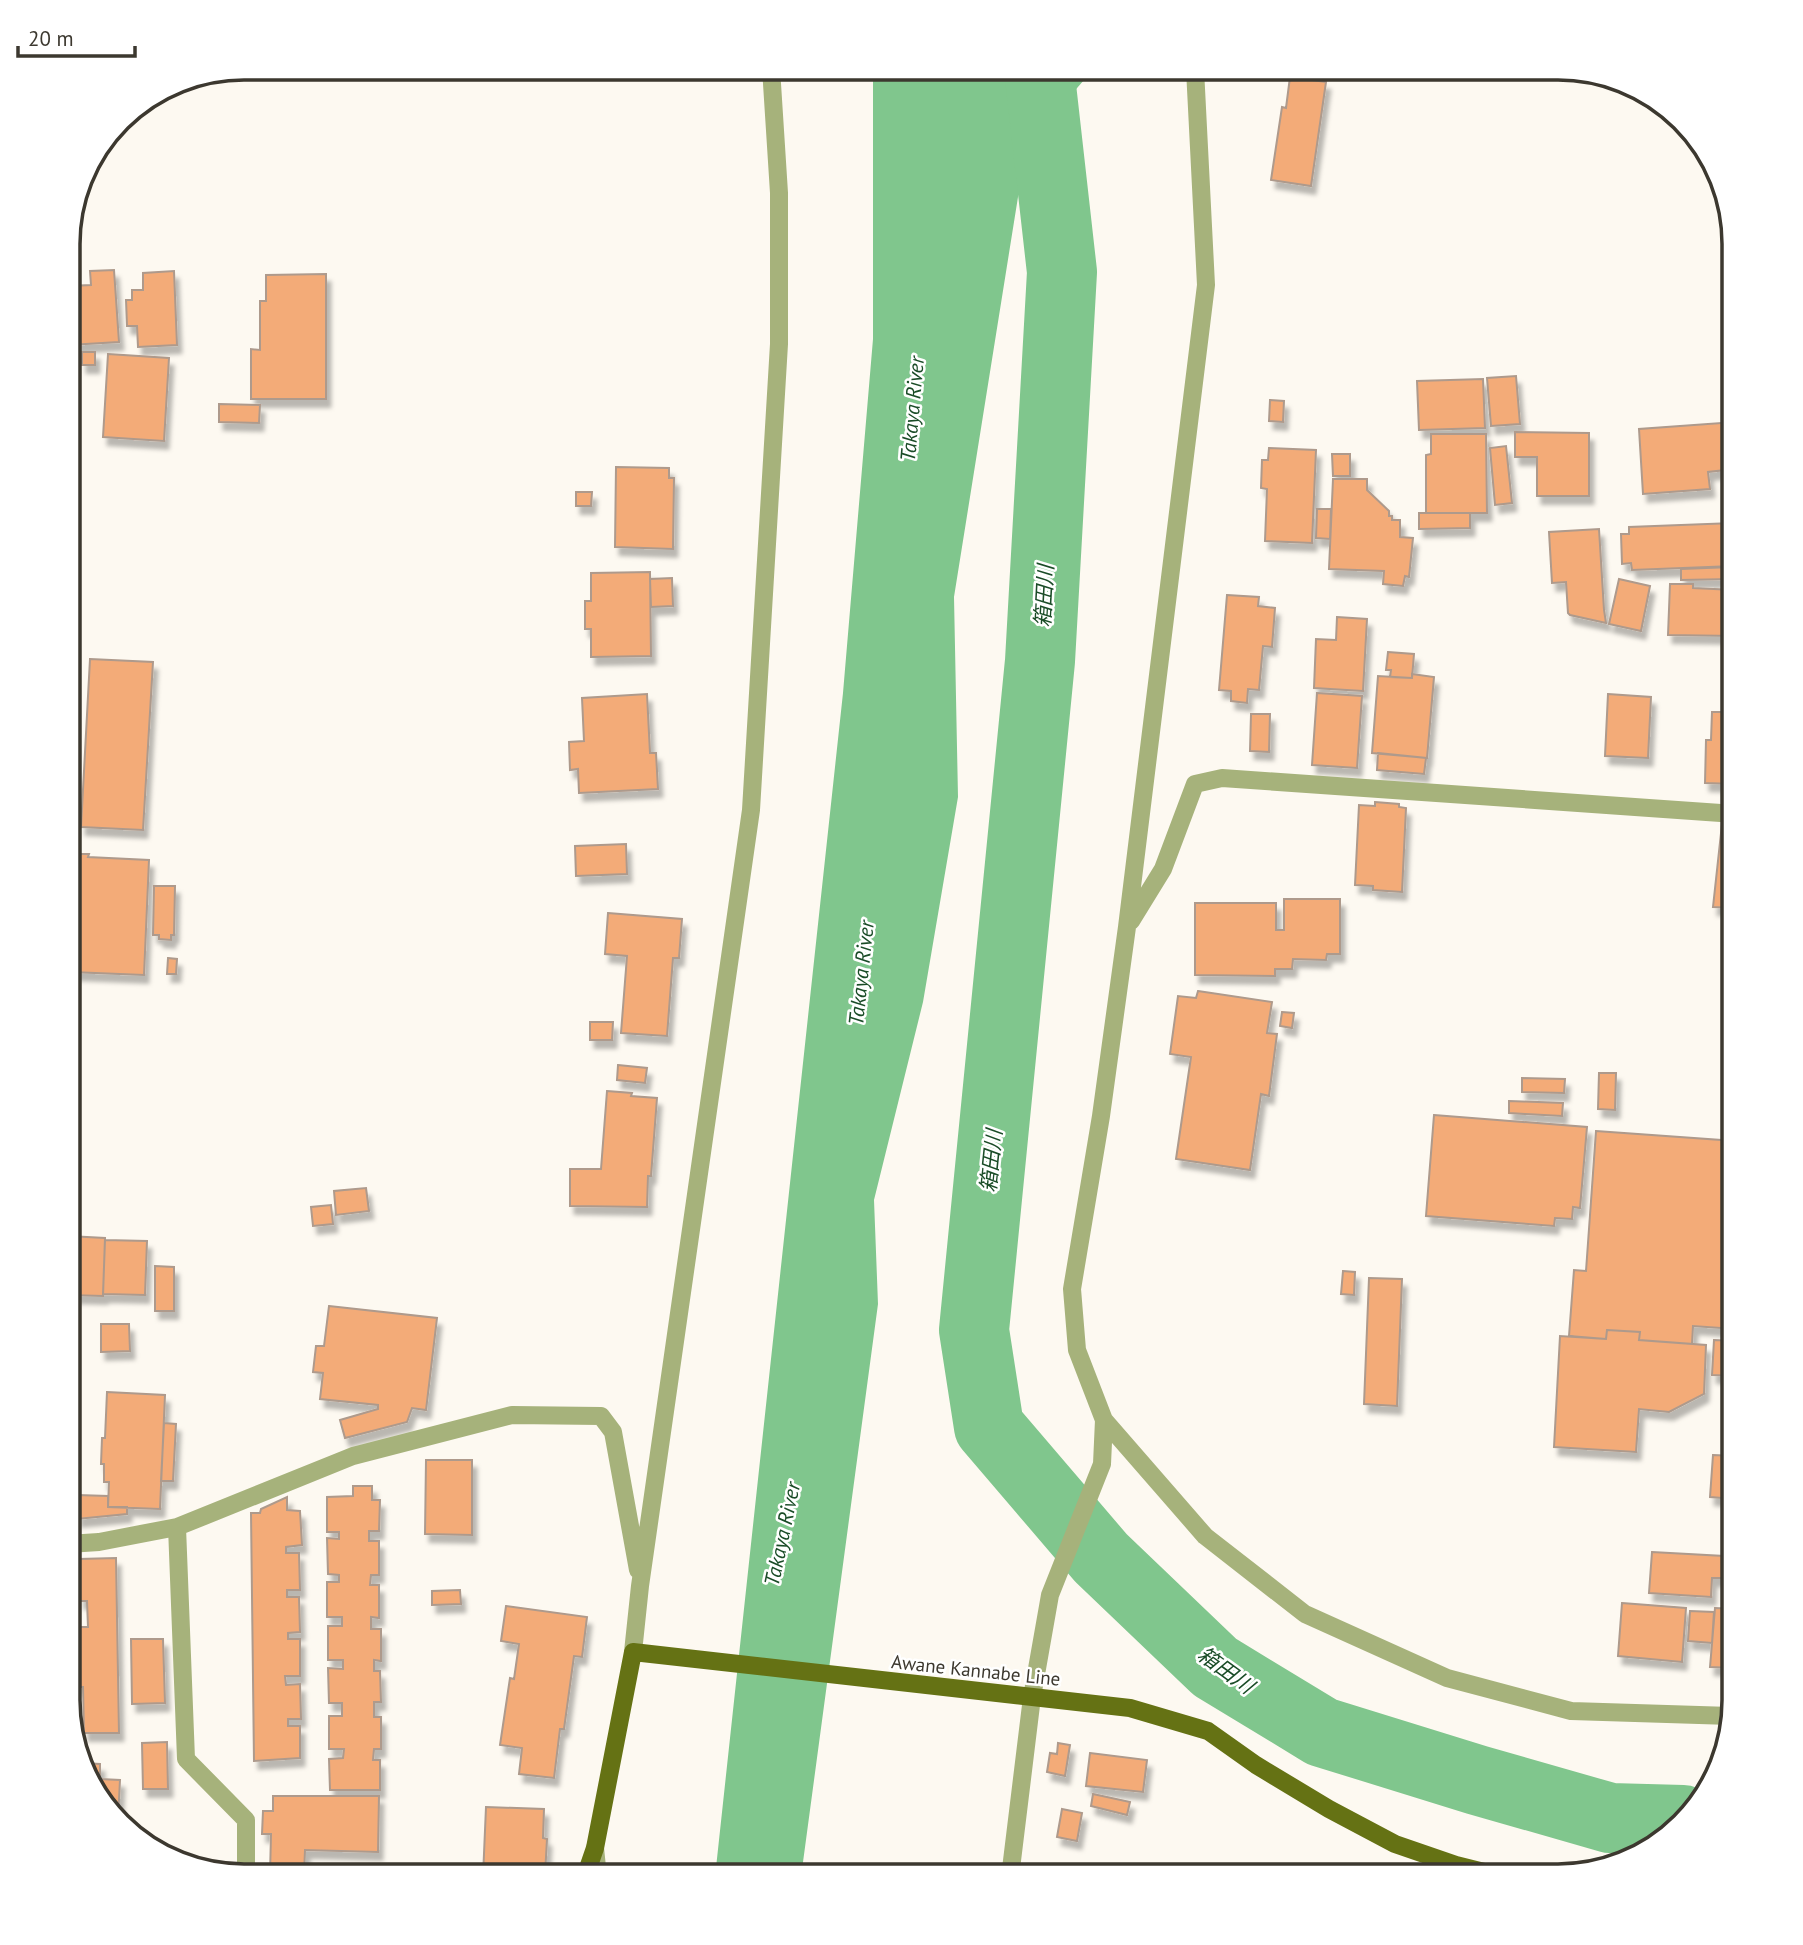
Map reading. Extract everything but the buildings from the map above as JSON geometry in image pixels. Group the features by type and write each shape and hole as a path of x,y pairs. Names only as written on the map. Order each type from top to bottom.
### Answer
{"main road":[{"name":"Awane Kannabe Line","path":"642,1653 1130,1708 1208,1731 1277,1778 1329,1809 1395,1844 1453,1864"},
{"path":"589,1864 642,1653"}],"street":[{"path":"640,1586 751,810 779,344 779,193 773,80"},
{"path":"1196,81 1206,285 1127,927 1101,1116 1072,1289 1077,1350 1104,1420 1205,1535 1305,1614 1447,1678 1571,1711 1721,1716"},
{"path":"1127,927 1163,869 1195,784 1222,778 1722,813"},
{"path":"80,1543 177,1527 353,1456 512,1415 601,1416 613,1432 640,1586 642,1653"},
{"path":"1012,1864 1032,1698 1050,1595 1102,1464 1104,1420"},
{"path":"177,1527 186,1759 246,1820 246,1864"},
{"path":"595,1847 597,1864"}],"water":[{"name":"Takaya River","path":"873,80 1083,81 1026,147 954,597 958,797 923,1002 874,1200 878,1304 803,1864 716,1864 843,693 873,339"}],"waterway":[{"name":"箱田川","path":"1040,81 1062,272 1040,661 974,1330 989,1427 1101,1558 1215,1667 1322,1732 1610,1818 1670,1820"}]}
